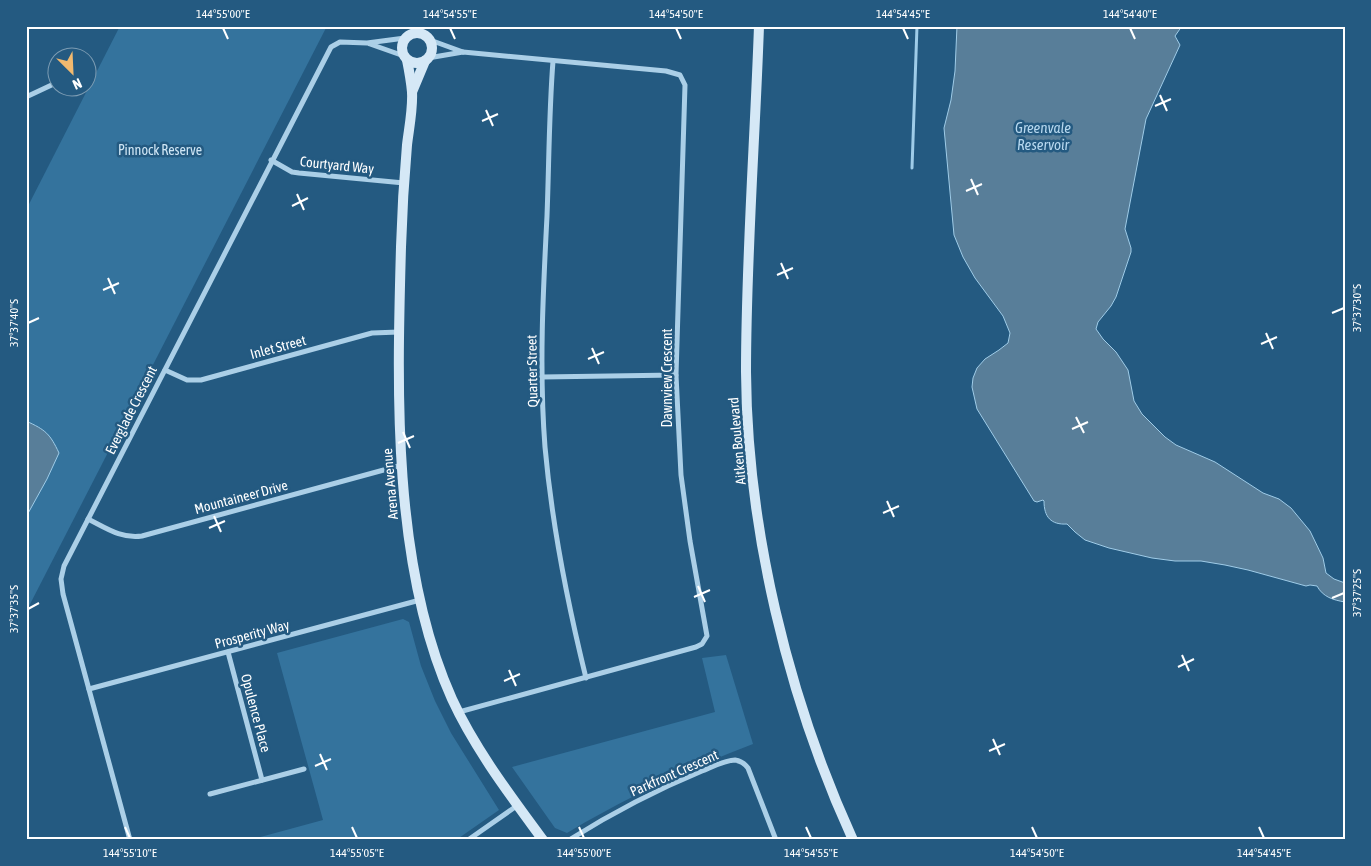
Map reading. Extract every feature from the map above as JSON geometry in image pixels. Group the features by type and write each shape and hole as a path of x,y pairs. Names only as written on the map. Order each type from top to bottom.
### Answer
{"street":[{"name":"Aitken Boulevard","path":"759,26 746,373 748,422 756,500 769,580 793,680 814,746 852,840"},
{"path":"409,33 427,34 432,49 427,59 416,63 405,58 402,47 409,33"},
{"name":"Everglade Crescent","path":"367,44 409,33"},
{"name":"Dawnview Crescent","path":"427,34 463,52"},
{"name":"Everglade Crescent","path":"130,840 63,594 61,579 64,566 331,46 340,42 367,44 405,58"},
{"name":"Dawnview Crescent","path":"427,59 463,52 672,72 680,75 684,82 676,375 678,436 685,502 707,636 702,644 696,647 459,712"},
{"name":"Arena Avenue","path":"405,58 412,93 404,183 398,332 402,465 408,529 421,600 436,656 459,712 489,763 542,840"},
{"name":"Arena Avenue","path":"412,93 427,59"},
{"name":"Quarter Street","path":"553,61 543,299 542,377 546,447 557,545 568,607 586,678"},
{"path":"26,97 48,87"},
{"name":"Courtyard Way","path":"272,160 292,172 404,183"},
{"name":"Inlet Street","path":"165,370 188,380 201,380 372,333 398,332"},
{"path":"542,377 676,375"},
{"name":"Mountaineer Drive","path":"88,519 120,535 142,536 402,465"},
{"name":"Prosperity Way","path":"89,689 421,600"},
{"name":"Opulence Place","path":"228,652 262,780"},
{"name":"Parkfront Crescent","path":"569,840 606,817 639,800 699,773 734,760 741,762 748,768 776,840"},
{"path":"210,794 304,769"},
{"path":"468,840 518,805"}],"green space":[{"name":"Pinnock Reserve","path":"120,26 327,26 26,612 26,210 83,98 98,98 98,69"},
{"path":"403,619 409,622 421,666 435,701 451,733 499,810 456,840 249,840 323,820 277,653"},
{"path":"726,655 753,744 658,784 612,807 567,833 555,828 512,767 715,712 702,658"}],"water":[{"name":"Greenvale Reservoir","path":"957,26 1182,26 1175,36 1180,45 1146,119 1125,229 1131,252 1116,297 1098,322 1096,329 1116,352 1128,370 1134,401 1142,414 1165,437 1176,445 1215,462 1263,493 1279,499 1291,508 1310,531 1323,558 1326,573 1334,579 1345,583 1345,602 1322,593 1317,586 1306,586 1248,570 1201,561 1175,561 1152,558 1109,548 1085,540 1067,524 1053,521 1047,516 1044,501 1034,501 977,409 972,387 977,368 985,359 1008,343 1010,333 1003,316 975,278 963,257 954,235 944,128 951,100 955,71"},
{"path":"26,421 47,433 59,453 26,517"}],"waterway":[{"path":"912,168 917,26"}]}
